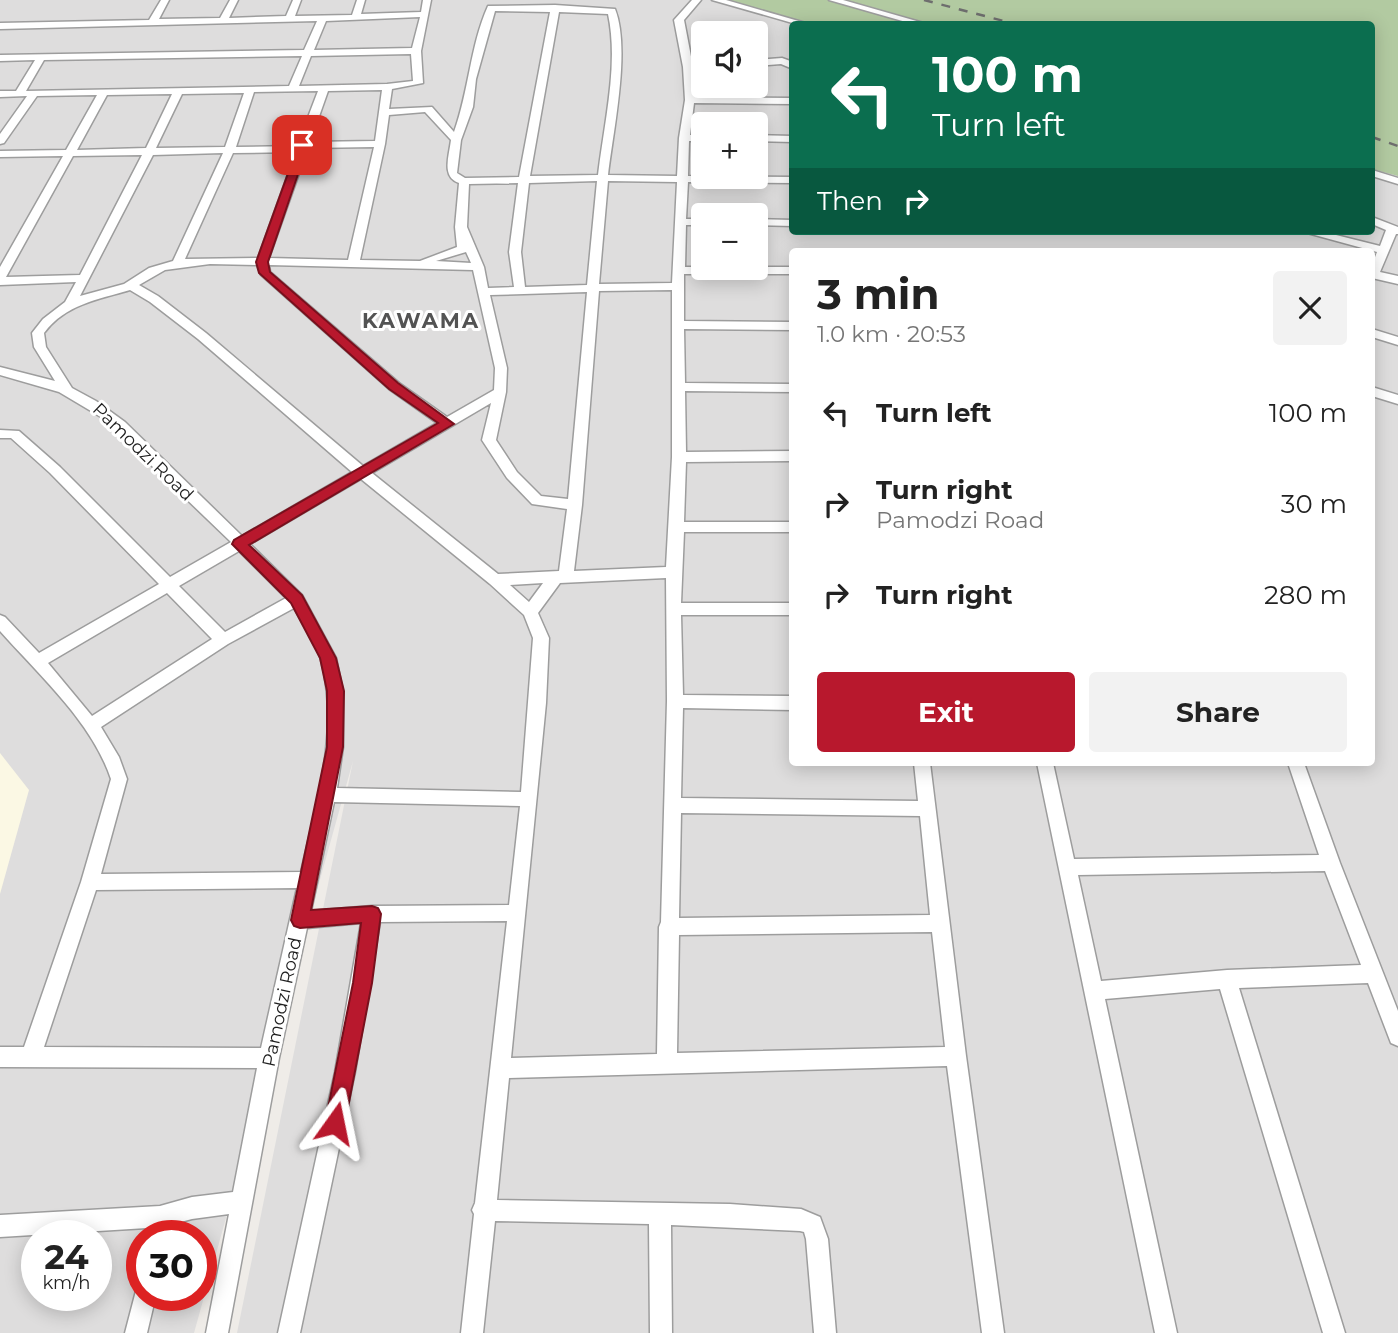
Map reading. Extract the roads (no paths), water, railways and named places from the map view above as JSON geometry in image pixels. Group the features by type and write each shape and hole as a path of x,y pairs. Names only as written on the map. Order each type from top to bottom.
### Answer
{"street":[{"path":"152,23 165,0"},
{"path":"223,21 234,0"},
{"path":"289,20 297,0"},
{"path":"355,18 361,0"},
{"path":"0,94 387,87 418,83 416,51 427,0"},
{"path":"667,1065 675,701 673,572 679,457 678,286 684,138 692,67 679,20 697,0"},
{"path":"716,0 793,21"},
{"path":"833,0 911,21"},
{"path":"520,291 515,252 524,179 555,8"},
{"path":"530,612 562,575 575,505 602,178 616,36 614,12 555,8 490,9 471,79 468,107 456,140 452,173 455,178 464,181 602,178 789,180"},
{"path":"0,26 289,20 425,14"},
{"path":"293,88 322,19"},
{"path":"0,58 416,51"},
{"path":"19,94 41,58"},
{"path":"768,62 782,61 789,64"},
{"path":"353,264 380,144 387,87"},
{"path":"324,88 262,262 265,273 394,386 447,424"},
{"path":"177,264 230,149 250,89"},
{"path":"71,302 121,210 179,90"},
{"path":"0,279 104,92"},
{"path":"0,141 34,93"},
{"path":"690,100 789,101"},
{"path":"386,112 428,109 456,140"},
{"path":"684,138 691,138"},
{"path":"768,138 789,138"},
{"path":"0,153 380,144"},
{"path":"1375,174 1398,181"},
{"path":"417,264 463,249 461,227 464,181"},
{"path":"1375,221 1395,230 1375,269"},
{"path":"681,222 691,222"},
{"path":"768,222 789,223"},
{"path":"461,227 478,267 501,368 500,392 489,440 512,475 537,501 575,505"},
{"path":"1322,235 1375,248"},
{"path":"1375,248 1383,250"},
{"path":"66,389 40,347 38,333 45,323 71,302 131,286 146,274 177,264 262,262 478,267"},
{"path":"680,270 789,271"},
{"path":"1375,274 1398,280"},
{"path":"0,279 83,278"},
{"path":"131,286 154,299 202,337 242,373 495,580 530,612 541,638 529,799 483,1210 472,1333"},
{"path":"483,292 678,286"},
{"path":"678,325 789,326"},
{"path":"1375,334 1398,341"},
{"name":"Pamodzi Road","path":"0,371 66,389 92,402 120,425 296,599 328,658 335,691 335,747 270,1058 217,1333"},
{"path":"677,387 789,388"},
{"path":"37,662 500,392"},
{"path":"1375,392 1398,400"},
{"path":"478,407 496,413"},
{"path":"0,433 14,434 55,470 223,640"},
{"path":"679,457 789,456"},
{"path":"677,527 789,527"},
{"path":"495,580 673,572"},
{"path":"90,726 223,640 296,599"},
{"path":"674,608 789,609"},
{"path":"0,621 90,726 115,762 119,779 90,883 31,1056"},
{"path":"675,701 789,703"},
{"path":"922,766 956,1056 993,1333"},
{"path":"1046,766 1166,1333"},
{"path":"1297,766 1331,863 1398,1036"},
{"path":"327,795 529,799"},
{"path":"672,805 927,808"},
{"path":"1067,867 1331,863"},
{"path":"90,883 309,880"},
{"path":"300,920 372,914 515,913"},
{"path":"289,1333 341,1097 372,914"},
{"path":"668,927 940,923"},
{"path":"1093,991 1227,978 1374,974"},
{"path":"1227,978 1334,1333"},
{"path":"499,1068 956,1056"},
{"path":"0,1057 270,1058"},
{"path":"170,1220 192,1208 242,1202"},
{"path":"483,1210 730,1215 801,1220 812,1225 817,1239 825,1333"},
{"path":"660,1215 661,1333"},
{"path":"0,1226 126,1226"},
{"path":"136,1333 141,1311"}],"railway":[{"path":"924,0 1004,21"},
{"path":"1375,138 1398,146"}],"district":[{"name":"KAWAMA","path":"421,321"}]}
